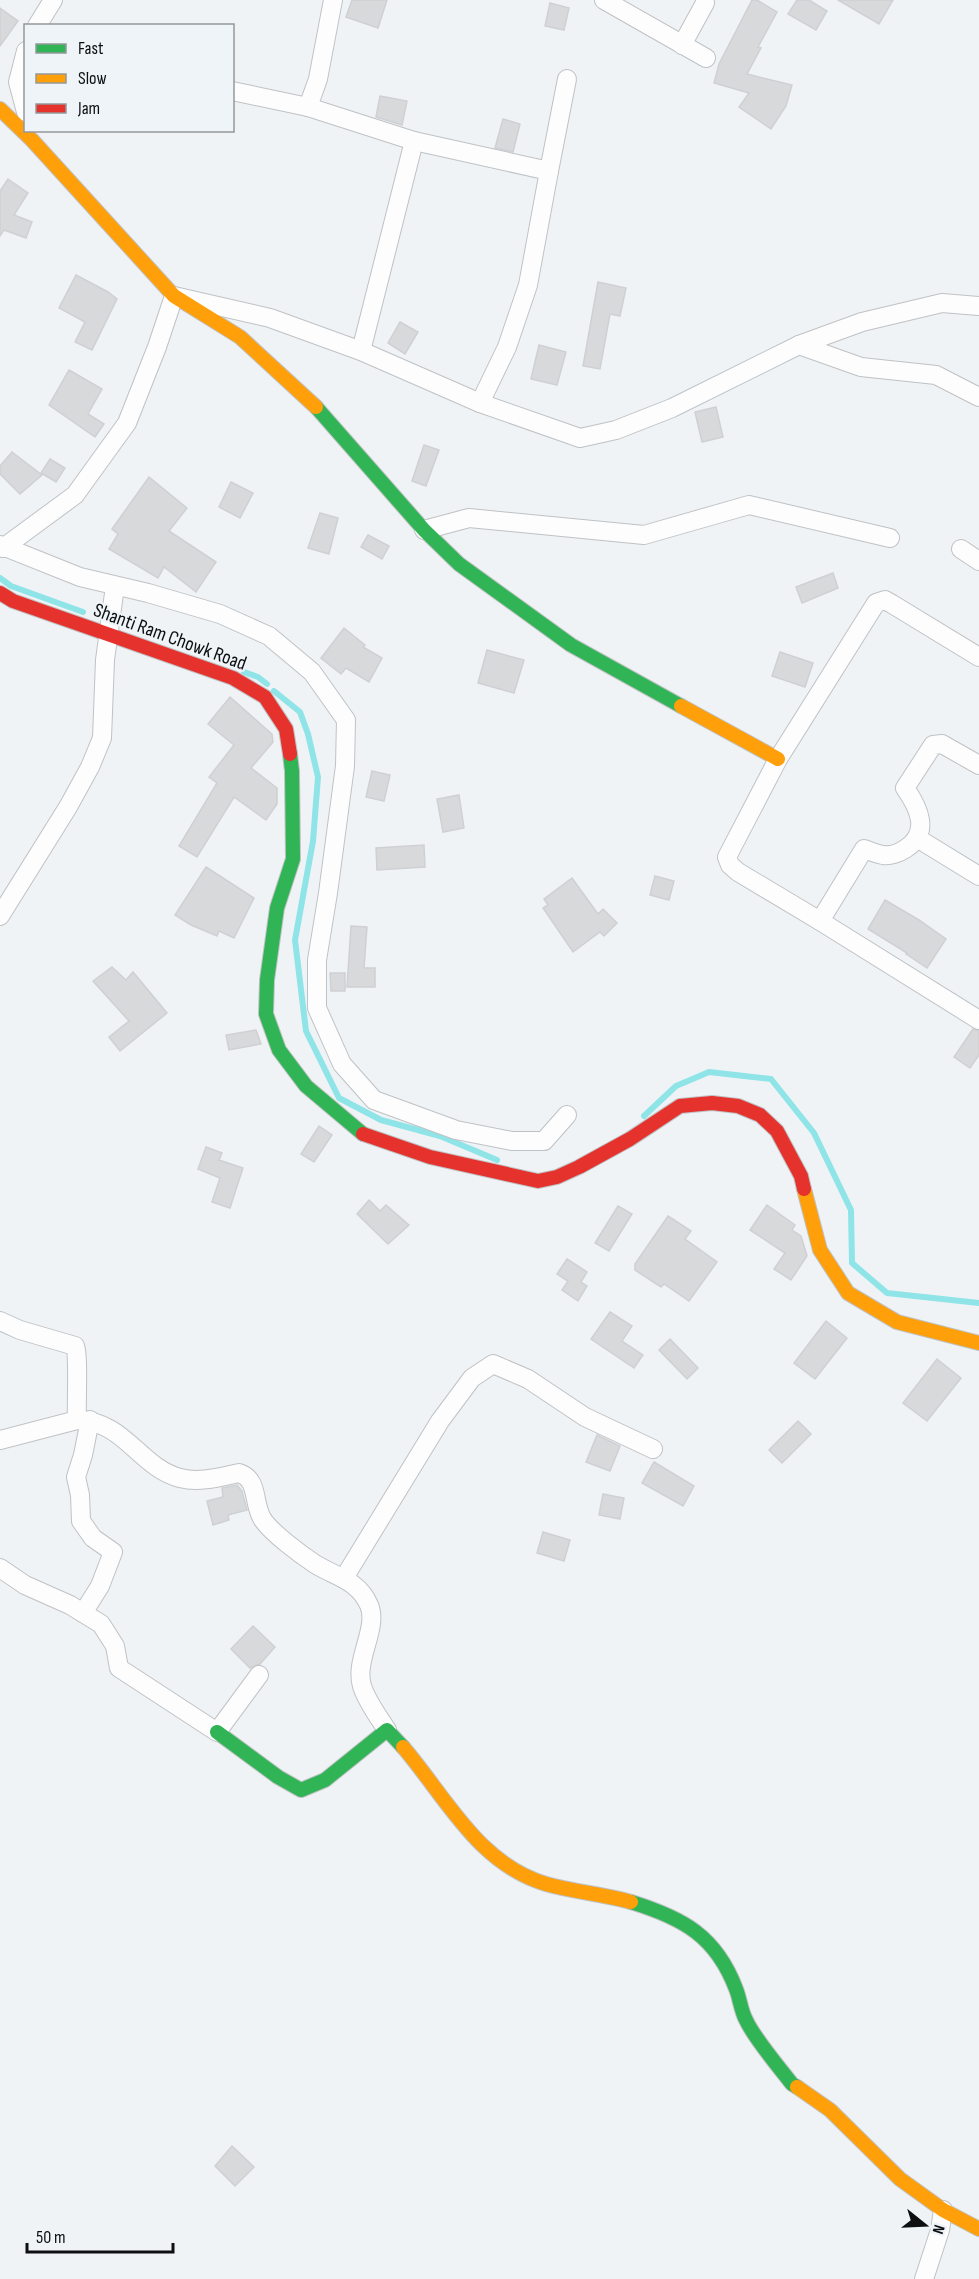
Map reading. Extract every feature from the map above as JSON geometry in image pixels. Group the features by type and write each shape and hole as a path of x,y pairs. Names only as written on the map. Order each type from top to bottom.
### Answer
{"street":[{"path":"38,24 53,0"},
{"path":"308,107 318,79 333,0"},
{"path":"604,0 706,58"},
{"path":"682,45 705,3"},
{"path":"24,59 18,82 24,104"},
{"path":"480,403 507,347 528,285 567,79"},
{"path":"234,91 308,107 414,141 549,171"},
{"path":"0,110 24,129"},
{"path":"31,135 174,296 240,337 313,404 424,530 459,564 571,645 778,759"},
{"path":"361,351 414,141"},
{"path":"174,296 270,318 361,351 480,403 580,438 616,430 672,408 798,345 862,322 942,303 979,306"},
{"path":"2,547 75,495 127,423 174,296"},
{"path":"798,345 861,367 936,375 979,397"},
{"path":"424,530 469,518 644,536 749,505 890,538"},
{"path":"2,547 113,593 148,593 220,614 269,636 312,672 346,720 345,766 328,893 316,960 317,1008 342,1064 374,1100 456,1130 512,1141 544,1142 567,1115"},
{"path":"961,549 979,561"},
{"name":"Shanti Ram Chowk Road","path":"0,593 14,601 108,631 233,678 265,696 286,729 292,771 293,859 278,908 267,980 266,1014 279,1050 306,1086 367,1137 430,1157 538,1181 556,1177 579,1167 630,1139 680,1106 712,1103 738,1107 760,1115 777,1131 801,1176 820,1250 848,1293 897,1322 979,1343"},
{"path":"0,916 73,797 90,767 102,738 108,631 113,593"},
{"path":"979,657 885,600 876,603 778,759 726,857 730,866 738,872 979,1020"},
{"path":"820,921 864,849 885,855 901,852 917,838 921,825 920,814 905,788 933,745 942,744 979,765"},
{"path":"917,838 979,876"},
{"path":"0,1322 75,1346 77,1352 76,1378 84,1420 83,1455 76,1477 80,1495 81,1521 93,1538 113,1552 100,1586 83,1613"},
{"path":"344,1578 440,1421 472,1378 493,1364 528,1379 585,1418 653,1449"},
{"path":"0,1440 84,1420 114,1430 157,1466 181,1478 200,1480 243,1474 252,1484 262,1519 271,1529 316,1565 355,1585 370,1607 371,1625 365,1644 361,1685 387,1730 405,1749 470,1833 492,1855 521,1874 546,1884 613,1897 664,1912 694,1928 719,1955 736,1988 746,2021 792,2084 830,2110 900,2179 943,2210 979,2229"},
{"path":"0,1568 26,1585 70,1605 101,1624 115,1646 119,1668 217,1732 278,1778 301,1790 325,1780 387,1730"},
{"path":"217,1732 260,1675"},
{"path":"924,2279 940,2230 943,2210"}],"building":[{"path":"352,0 387,0 378,28 346,17"},
{"path":"752,0 757,0 777,12 758,47 761,48 747,74 792,85 786,106 771,129 739,107 749,93 714,83 719,64"},
{"path":"797,0 809,0 827,11 816,30 788,14"},
{"path":"838,0 893,0 879,24"},
{"path":"550,3 569,8 564,30 545,26"},
{"path":"0,8 18,21 0,46"},
{"path":"380,96 407,101 402,125 376,117"},
{"path":"503,119 520,124 513,152 495,148"},
{"path":"8,179 28,193 14,215 32,222 26,238 4,230 0,236 0,191"},
{"path":"76,275 117,299 92,350 75,342 85,322 59,308"},
{"path":"598,282 626,288 620,316 610,314 600,369 583,366"},
{"path":"400,322 418,332 405,354 388,343"},
{"path":"539,345 566,352 557,385 531,379"},
{"path":"69,370 102,389 88,414 104,424 95,437 49,405"},
{"path":"716,407 723,437 702,442 695,412"},
{"path":"424,445 439,450 426,486 412,481"},
{"path":"12,452 42,475 20,494 0,474 0,466"},
{"path":"50,459 65,468 56,482 41,473"},
{"path":"149,477 187,508 169,531 216,562 196,592 164,567 158,578 109,549 118,534 112,529"},
{"path":"231,482 253,493 240,518 219,507"},
{"path":"320,513 338,518 329,554 308,548"},
{"path":"368,535 389,546 382,559 361,547"},
{"path":"833,573 838,588 802,603 796,587"},
{"path":"344,628 365,645 363,647 382,658 369,682 346,668 341,674 321,658"},
{"path":"487,650 524,660 514,693 478,683"},
{"path":"780,652 813,663 805,687 772,676"},
{"path":"230,697 272,734 273,742 251,768 277,788 277,804 266,820 234,797 197,857 179,846 217,783 209,777 234,745 208,724"},
{"path":"372,771 390,775 384,801 366,797"},
{"path":"459,795 464,828 443,832 437,799"},
{"path":"424,845 425,867 377,870 376,848"},
{"path":"206,867 254,898 234,938 219,931 217,936 175,915"},
{"path":"655,876 674,881 669,900 650,895"},
{"path":"572,878 598,914 603,909 617,923 604,936 600,932 573,952 543,908 548,905 544,899"},
{"path":"885,900 946,939 927,968 868,929"},
{"path":"351,926 367,927 364,968 375,968 375,987 347,987"},
{"path":"112,967 126,980 133,972 167,1013 120,1051 109,1037 129,1021 93,981"},
{"path":"330,973 345,973 345,991 331,991"},
{"path":"973,1029 979,1031 979,1055 970,1068 954,1057"},
{"path":"256,1030 261,1044 229,1050 226,1035"},
{"path":"319,1126 332,1135 314,1162 301,1154"},
{"path":"206,1147 222,1153 219,1160 243,1168 230,1208 212,1202 220,1178 198,1169"},
{"path":"369,1200 380,1211 386,1205 409,1225 388,1244 357,1214"},
{"path":"767,1205 795,1225 792,1230 801,1236 807,1256 791,1280 774,1269 785,1253 750,1230"},
{"path":"618,1206 632,1214 609,1251 595,1243"},
{"path":"668,1216 691,1231 685,1239 717,1262 689,1301 664,1284 661,1287 635,1270 635,1264"},
{"path":"567,1259 587,1272 581,1282 587,1286 578,1301 562,1290 568,1281 557,1274"},
{"path":"610,1312 632,1326 622,1341 643,1355 634,1368 591,1339"},
{"path":"826,1321 847,1338 815,1379 794,1363"},
{"path":"670,1339 698,1368 687,1379 659,1350"},
{"path":"937,1359 961,1378 927,1421 903,1403"},
{"path":"798,1421 811,1434 782,1463 769,1450"},
{"path":"597,1435 620,1446 610,1471 586,1462"},
{"path":"654,1462 694,1486 683,1506 642,1483"},
{"path":"237,1485 242,1491 247,1510 228,1515 229,1520 213,1525 207,1501 223,1497 222,1488"},
{"path":"603,1494 624,1498 620,1519 599,1515"},
{"path":"543,1532 570,1540 564,1561 537,1553"},
{"path":"253,1626 275,1647 260,1664 250,1668 231,1649"},
{"path":"232,2146 254,2167 235,2186 215,2166"}],"waterway":[{"path":"0,578 11,586 83,612"},
{"path":"244,672 258,677 267,684"},
{"path":"274,691 300,712 308,734 318,777 313,841 295,940 306,1031 339,1098 381,1120 440,1136 497,1160"},
{"path":"644,1116 676,1086 709,1072 771,1079 814,1133 851,1210 852,1263 887,1293 979,1303"}],"traffic: fast":[{"path":"316,407 424,530 459,564 571,645 681,706"},
{"path":"290,754 293,859 277,908 267,980 266,1014 279,1050 306,1086 363,1134"},
{"path":"217,1732 278,1777 301,1790 325,1780 387,1730 403,1747"},
{"path":"631,1902 667,1915 708,1942 728,1971 750,2027 792,2084 797,2087"}],"traffic: slow":[{"path":"0,109 32,140 174,296 240,337 316,407"},
{"path":"681,706 778,759"},
{"path":"804,1189 820,1250 848,1293 897,1322 979,1343"},
{"path":"403,1747 465,1827 501,1861 522,1874 546,1884 631,1902"},
{"path":"797,2087 830,2110 900,2179 943,2210 979,2229"}],"traffic: jam":[{"path":"0,593 13,601 233,678 265,697 286,729 290,754"},
{"path":"363,1134 430,1157 538,1181 557,1177 579,1167 630,1139 680,1106 712,1103 738,1106 760,1115 777,1131 801,1176 804,1189"}]}
